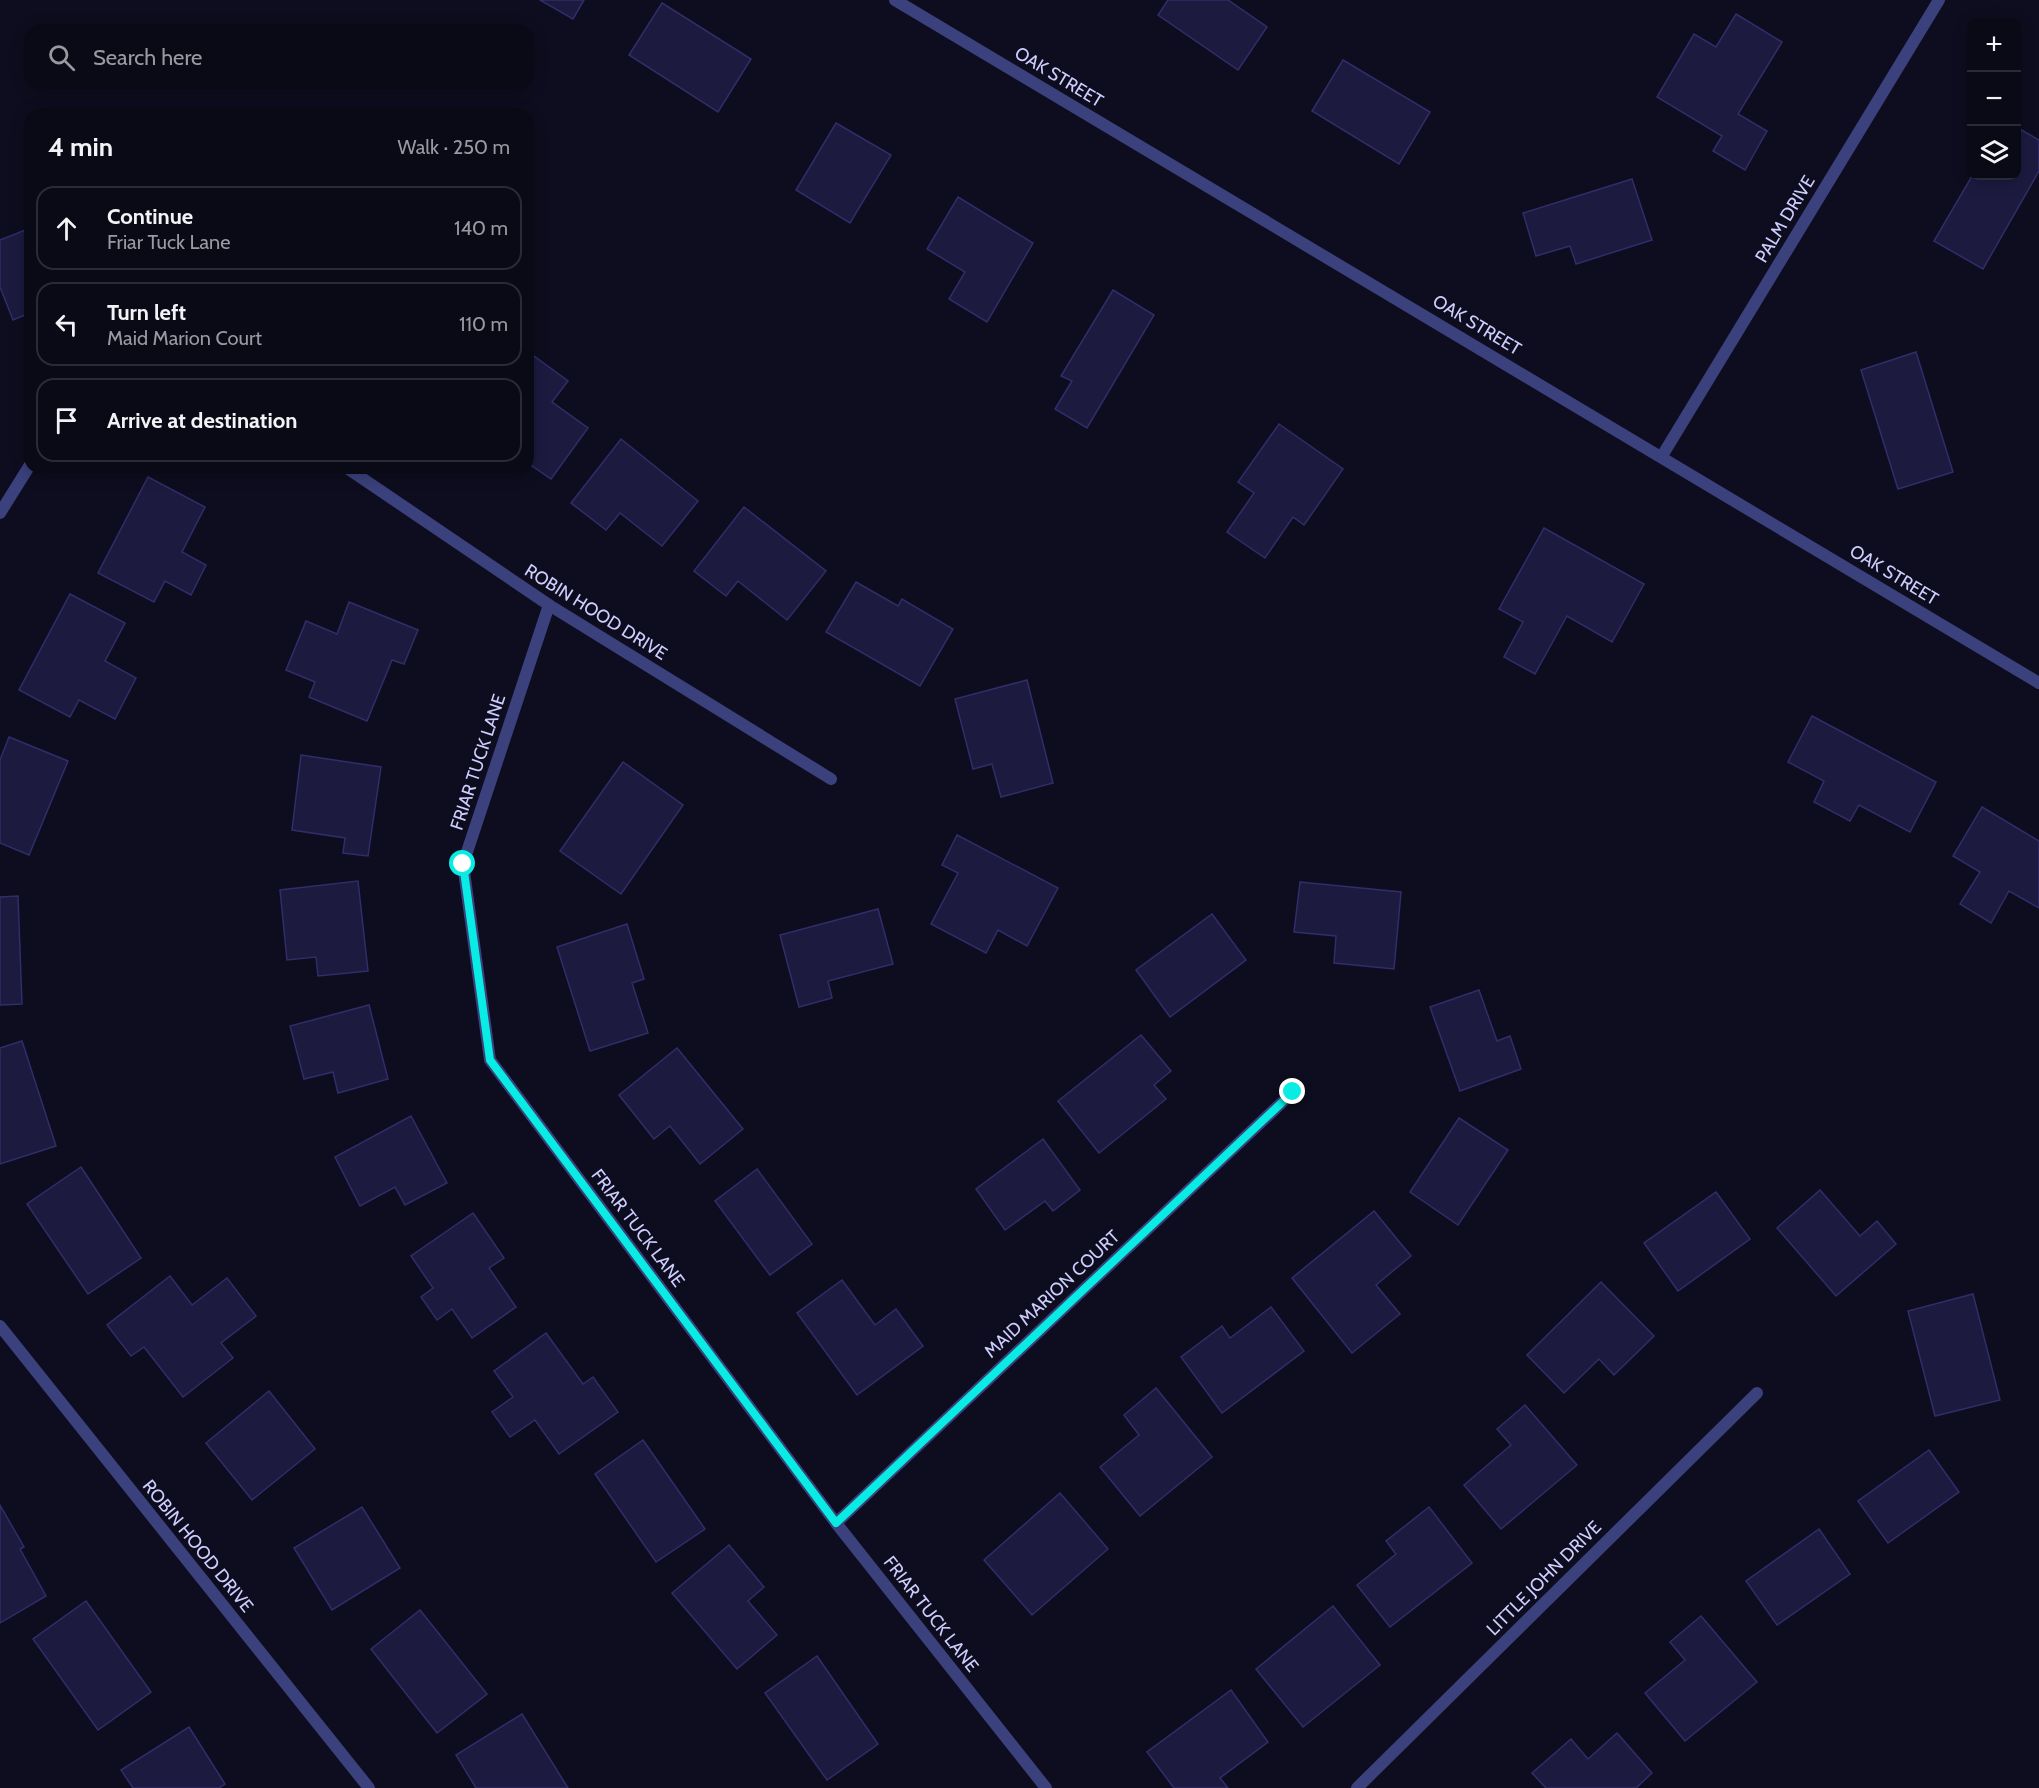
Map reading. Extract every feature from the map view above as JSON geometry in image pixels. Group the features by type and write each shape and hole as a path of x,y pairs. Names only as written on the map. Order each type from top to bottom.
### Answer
{"street":[{"name":"OAK STREET","path":"895,0 2039,683"},
{"name":"PALM DRIVE","path":"1662,456 1939,0"},
{"path":"0,513 24,474"},
{"name":"ROBIN HOOD DRIVE","path":"356,474 549,605 831,778"},
{"name":"FRIAR TUCK LANE","path":"549,605 463,864 490,1060 836,1523 1046,1788"},
{"name":"MAID MARION COURT","path":"836,1523 1293,1092"},
{"name":"ROBIN HOOD DRIVE","path":"0,1326 369,1788"},
{"name":"LITTLE JOHN DRIVE","path":"1357,1788 1757,1393"}],"building":[{"path":"540,0 584,0 573,19"},
{"path":"1168,0 1228,0 1267,27 1238,70 1158,15"},
{"path":"662,3 751,59 718,112 629,55"},
{"path":"1736,14 1782,42 1738,114 1767,131 1745,170 1713,151 1722,136 1657,97 1694,34 1716,47"},
{"path":"1343,60 1430,112 1399,164 1312,111"},
{"path":"836,123 891,155 850,223 796,190"},
{"path":"2021,130 2039,140 2039,171 1983,269 1934,241 1970,180 2021,180"},
{"path":"1632,179 1652,240 1576,264 1570,246 1536,256 1523,213"},
{"path":"958,197 1033,243 987,322 949,299 965,272 927,249"},
{"path":"24,230 24,315 13,320 0,287 0,240"},
{"path":"1113,290 1154,315 1087,428 1055,409 1072,381 1061,376"},
{"path":"1916,352 1953,472 1898,489 1861,370"},
{"path":"534,356 568,381 552,402 588,428 551,479 534,467"},
{"path":"1279,424 1343,469 1304,525 1293,517 1265,558 1227,532 1254,493 1238,482"},
{"path":"621,439 698,501 662,546 620,513 606,530 571,503"},
{"path":"148,477 205,507 182,552 206,565 191,595 165,581 154,602 98,573"},
{"path":"744,507 826,571 787,620 738,581 726,596 694,571"},
{"path":"1544,528 1644,584 1612,642 1567,616 1535,674 1504,657 1523,622 1499,609"},
{"path":"856,582 898,606 902,599 953,629 920,686 826,632"},
{"path":"70,594 125,623 105,661 136,678 115,719 79,700 70,717 19,690"},
{"path":"349,602 418,630 404,664 392,660 367,721 309,697 315,682 286,670 306,621 337,634"},
{"path":"1027,680 1053,783 1001,797 992,764 973,769 955,699"},
{"path":"1812,716 1936,782 1910,832 1859,805 1850,821 1814,802 1824,781 1788,762"},
{"path":"9,737 68,761 29,855 0,843 0,760"},
{"path":"301,755 381,767 368,856 343,853 345,838 292,830"},
{"path":"623,762 683,805 621,894 560,851"},
{"path":"1982,807 2039,841 2039,908 2009,891 1991,923 1960,904 1980,872 1953,856"},
{"path":"957,835 1058,888 1027,946 998,930 986,953 931,924 958,873 942,865"},
{"path":"358,881 368,971 318,976 316,957 287,960 280,890"},
{"path":"1300,882 1401,892 1394,969 1334,963 1336,936 1294,932"},
{"path":"18,896 22,1004 0,1005 0,897"},
{"path":"878,909 893,964 828,981 832,998 799,1007 780,935"},
{"path":"1212,914 1246,960 1170,1017 1136,970"},
{"path":"627,924 644,979 632,983 648,1033 590,1051 557,947"},
{"path":"1479,990 1497,1041 1510,1036 1521,1069 1460,1091 1430,1007"},
{"path":"369,1005 388,1079 338,1093 333,1072 304,1079 290,1026"},
{"path":"1141,1035 1171,1071 1154,1085 1166,1099 1099,1153 1058,1101"},
{"path":"22,1041 56,1146 0,1164 0,1048"},
{"path":"677,1048 743,1129 700,1164 670,1126 654,1139 619,1095"},
{"path":"411,1116 447,1183 405,1205 395,1187 360,1206 335,1157"},
{"path":"1459,1118 1508,1150 1458,1225 1410,1192"},
{"path":"1043,1139 1080,1190 1053,1211 1045,1201 1005,1230 976,1189"},
{"path":"81,1167 141,1258 88,1294 27,1204"},
{"path":"757,1169 812,1244 770,1275 715,1201"},
{"path":"1820,1190 1860,1236 1877,1221 1896,1244 1836,1296 1777,1228"},
{"path":"1716,1192 1750,1239 1678,1291 1644,1243"},
{"path":"1374,1211 1411,1256 1376,1285 1400,1314 1352,1353 1292,1278"},
{"path":"473,1213 504,1258 489,1268 516,1307 472,1338 452,1309 437,1320 421,1297 433,1288 411,1256"},
{"path":"170,1276 192,1305 227,1278 256,1316 221,1343 233,1358 183,1397 144,1347 131,1356 107,1325"},
{"path":"842,1280 875,1325 896,1309 923,1346 857,1395 797,1313"},
{"path":"1601,1282 1654,1336 1614,1375 1599,1359 1564,1393 1527,1355"},
{"path":"1973,1294 2000,1400 1935,1416 1908,1311"},
{"path":"1271,1307 1304,1351 1222,1413 1181,1357 1222,1326 1230,1338"},
{"path":"546,1333 583,1384 593,1377 618,1412 559,1454 535,1420 510,1437 492,1412 513,1397 494,1371"},
{"path":"1156,1388 1212,1457 1140,1516 1100,1467 1139,1435 1124,1415"},
{"path":"269,1391 315,1449 252,1500 206,1443"},
{"path":"1525,1405 1577,1465 1501,1529 1464,1485 1511,1445 1497,1429"},
{"path":"643,1440 705,1529 656,1562 595,1474"},
{"path":"1929,1450 1959,1492 1888,1543 1858,1501"},
{"path":"1060,1493 1108,1549 1032,1615 984,1560"},
{"path":"0,1505 24,1547 20,1549 46,1596 0,1623"},
{"path":"362,1507 400,1568 332,1610 294,1548"},
{"path":"1429,1507 1472,1563 1390,1627 1357,1585 1396,1554 1386,1541"},
{"path":"1819,1529 1850,1574 1777,1625 1746,1581"},
{"path":"729,1545 764,1587 748,1601 777,1635 737,1669 672,1593"},
{"path":"86,1601 151,1692 98,1730 33,1639"},
{"path":"1333,1606 1380,1665 1303,1727 1256,1669"},
{"path":"420,1610 487,1694 437,1733 371,1649"},
{"path":"1701,1616 1757,1682 1685,1741 1645,1693 1685,1660 1670,1642"},
{"path":"817,1656 878,1744 827,1780 765,1693"},
{"path":"1231,1690 1268,1742 1220,1778 1228,1788 1174,1788 1147,1752"},
{"path":"522,1714 568,1788 476,1788 456,1755"},
{"path":"189,1727 225,1784 219,1788 133,1788 121,1770"},
{"path":"1617,1733 1652,1773 1636,1788 1546,1788 1532,1773 1571,1739 1588,1759"}],"route":[{"path":"463,864 490,1060 836,1523 1293,1092"}]}
